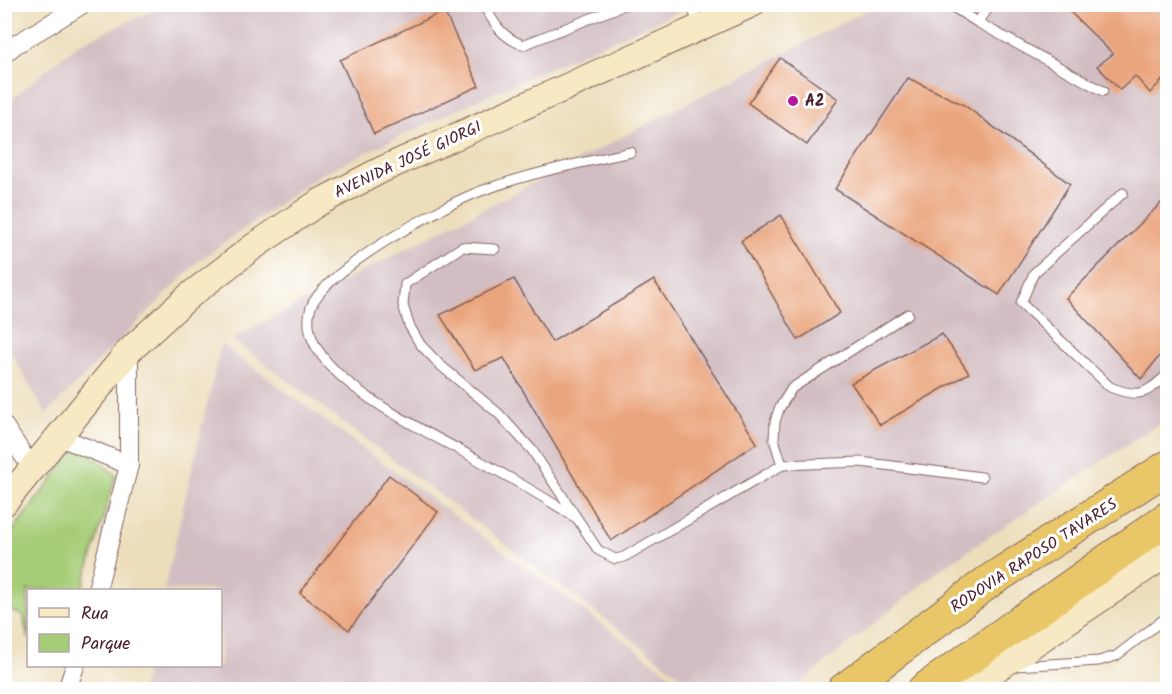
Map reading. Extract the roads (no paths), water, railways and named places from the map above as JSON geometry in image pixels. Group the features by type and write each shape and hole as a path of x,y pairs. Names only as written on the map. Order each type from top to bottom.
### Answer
{"highway":[{"name":"RODOVIA RAPOSO TAVARES","path":"844,690 988,582 1167,467"},
{"path":"924,690 1167,518"}],"street":[{"path":"4,54 82,4"},
{"name":"AVENIDA JOSÉ GIORGI","path":"5,502 129,351 189,296 253,247 318,203 381,170 752,4"},
{"path":"98,589 129,465 129,351"},
{"path":"4,426 33,470"},
{"path":"60,437 129,465"},
{"path":"956,690 993,672 1167,553"},
{"path":"67,690 75,667"}],"lane":[{"path":"483,4 497,28 509,40 523,45 627,4"},
{"path":"691,4 700,28"},
{"path":"948,4 1103,91"},
{"path":"977,22 992,4"},
{"path":"580,520 518,481 364,395 335,370 318,350 308,325 311,306 329,282 349,266 422,219 480,191 546,170 631,152"},
{"path":"1123,193 1034,273 1021,303 1110,387 1128,395 1148,392 1167,374"},
{"path":"495,249 462,247 405,284 404,305 409,325 420,344 440,365 498,413 532,450 598,550 607,557 624,557 782,465 860,462 982,477"},
{"path":"782,465 774,439 775,422 779,409 792,388 908,314"},
{"path":"993,672 1027,664 1099,662 1116,656 1167,616"}],"place":[{"name":"A2","path":"793,101"}]}
